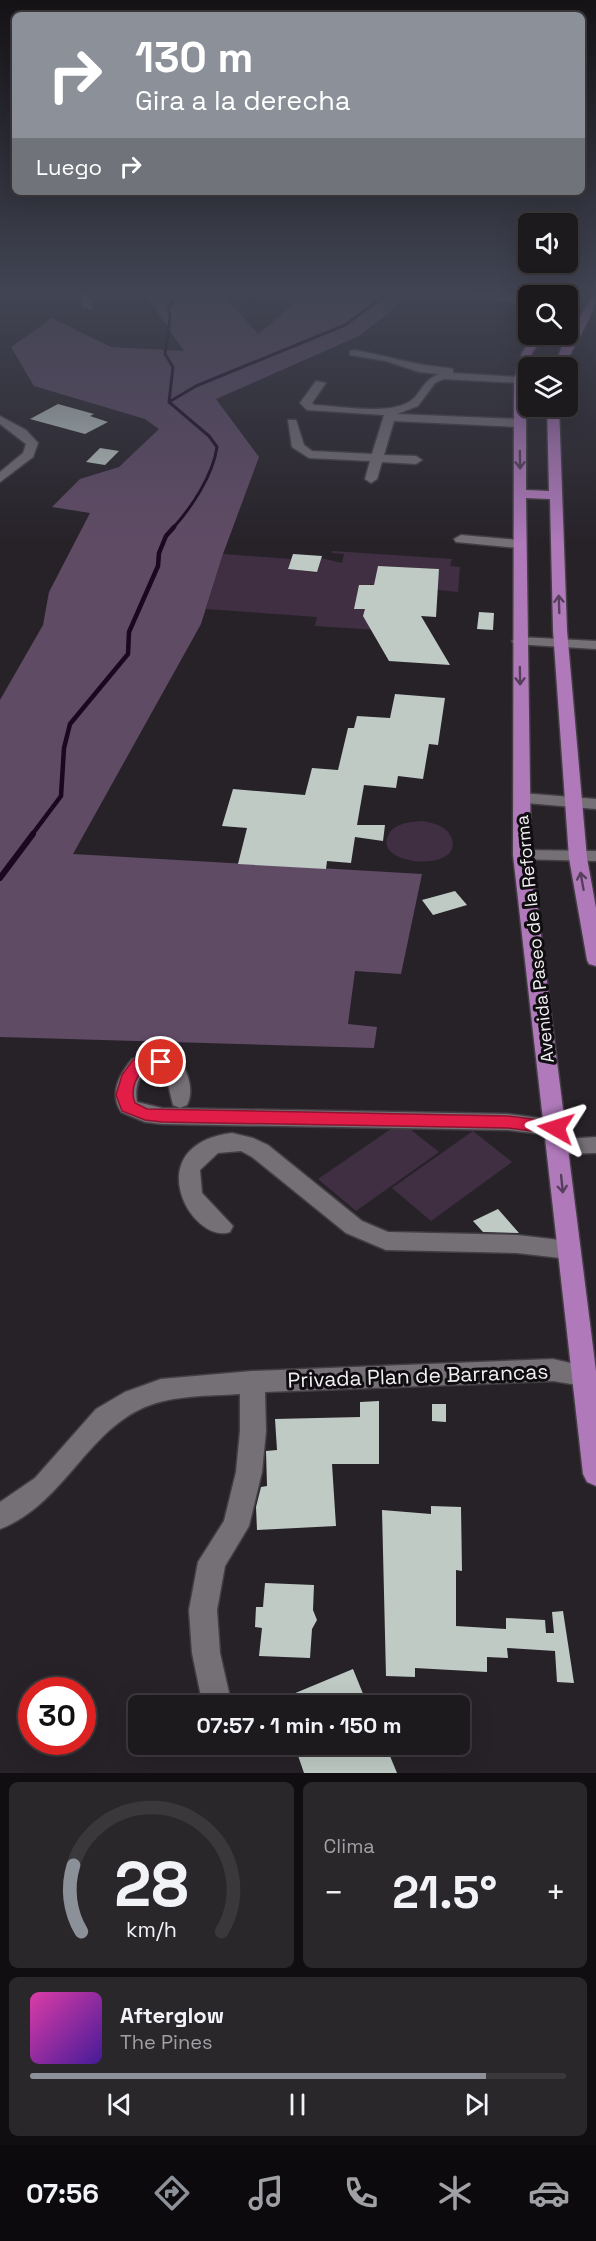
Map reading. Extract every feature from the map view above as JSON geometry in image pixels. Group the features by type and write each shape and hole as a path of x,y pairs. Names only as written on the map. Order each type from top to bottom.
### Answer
{"main road":[{"name":"Avenida Paseo de la Reforma","path":"519,417 522,855 557,1137 583,1375 594,1433 596,1474"},
{"path":"553,417 561,637 575,801 587,857 596,960"},
{"path":"520,494 556,495"}],"street":[{"path":"371,479 390,415 414,404 431,381 441,377"},
{"path":"500,377 518,377"},
{"path":"320,383 306,403 310,408 519,423"},
{"path":"0,419 22,433 32,443 29,454 0,478"},
{"path":"292,422 298,447 302,451 318,455 416,460"},
{"path":"461,539 519,544"},
{"path":"561,637 596,632"},
{"path":"519,634 561,637 596,645"},
{"path":"521,798 596,804"},
{"path":"522,855 587,857"},
{"path":"180,1100 178,1075 174,1068 161,1062 139,1064 129,1075 124,1095 128,1107 145,1114 508,1122 557,1137 596,1145"},
{"path":"222,1226 206,1214 190,1194 187,1175 194,1158 211,1146 235,1142 260,1151 354,1227 386,1241 517,1244 569,1250"},
{"name":"Privada Plan de Barrancas","path":"0,1517 44,1486 105,1417 134,1400 161,1390 252,1382 553,1370 583,1375"},
{"path":"216,1695 206,1653 202,1610 212,1562 236,1526 249,1472 253,1431 252,1382"}],"shaded area":[{"path":"29,377 267,377 216,399 259,457 223,554 201,624 73,854 422,874 401,974 355,971 348,1024 377,1027 374,1048 0,1037 0,700 43,625 49,592 90,513 52,507 80,479 119,467 159,429 145,419 34,386"},
{"path":"332,551 452,559 450,566 460,567 458,592 436,588 439,569 378,566 374,585 370,584 355,609 365,609 378,630 315,626 317,617 206,609 223,554 291,559 288,568 316,573 321,558 342,563 344,554 332,553"},
{"path":"422,821 435,824 447,831 452,839 451,850 444,857 431,861 417,861 392,853 387,845 392,830 403,824"},
{"path":"401,1122 439,1152 356,1211 318,1179"},
{"path":"473,1131 512,1162 431,1221 392,1188"}],"building":[{"path":"58,404 94,414 90,416 108,422 85,434 30,419"},
{"path":"100,448 119,451 105,465 86,462"},
{"path":"293,554 322,556 317,572 288,569"},
{"path":"378,566 439,569 436,617 421,616 450,665 389,661 363,616 365,609 354,609 359,585 374,585"},
{"path":"479,612 494,613 493,630 477,629"},
{"path":"395,694 445,698 438,745 429,744 423,779 398,776 396,788 364,785 357,825 385,825 383,841 355,837 351,863 327,861 326,869 238,864 247,828 222,826 233,789 305,795 312,768 338,770 348,728 354,728 357,716 390,718"},
{"path":"455,891 467,905 433,915 422,900"},
{"path":"498,1209 519,1233 483,1232 473,1221"},
{"path":"379,1401 379,1464 332,1464 336,1526 257,1530 256,1507 261,1487 267,1486 266,1451 277,1450 275,1419 360,1417 360,1402"},
{"path":"432,1404 446,1404 446,1422 432,1421"},
{"path":"431,1506 461,1507 462,1571 456,1570 456,1626 506,1629 506,1618 545,1620 546,1633 554,1633 552,1612 563,1611 574,1683 557,1682 555,1651 507,1648 508,1658 487,1657 487,1672 415,1668 415,1677 386,1676 382,1510 431,1514"},
{"path":"265,1583 314,1585 313,1610 317,1620 312,1629 310,1658 259,1656 262,1628 255,1627 256,1607 263,1607"},
{"path":"353,1669 364,1695 293,1695"},
{"path":"298,1755 390,1755 397,1773 304,1773"}],"waterway":[{"path":"169,402 172,377"},
{"path":"169,402 196,386 219,377"},
{"path":"169,402 209,436 217,447 211,469 201,490 173,528"},
{"path":"31,836 61,796 64,748 70,724 128,654 129,632 158,566 159,553 166,536 174,527"},
{"path":"0,878 33,834"}],"route":[{"path":"161,1062 139,1064 129,1075 124,1095 128,1107 145,1114 162,1116 508,1122 556,1128"}]}
